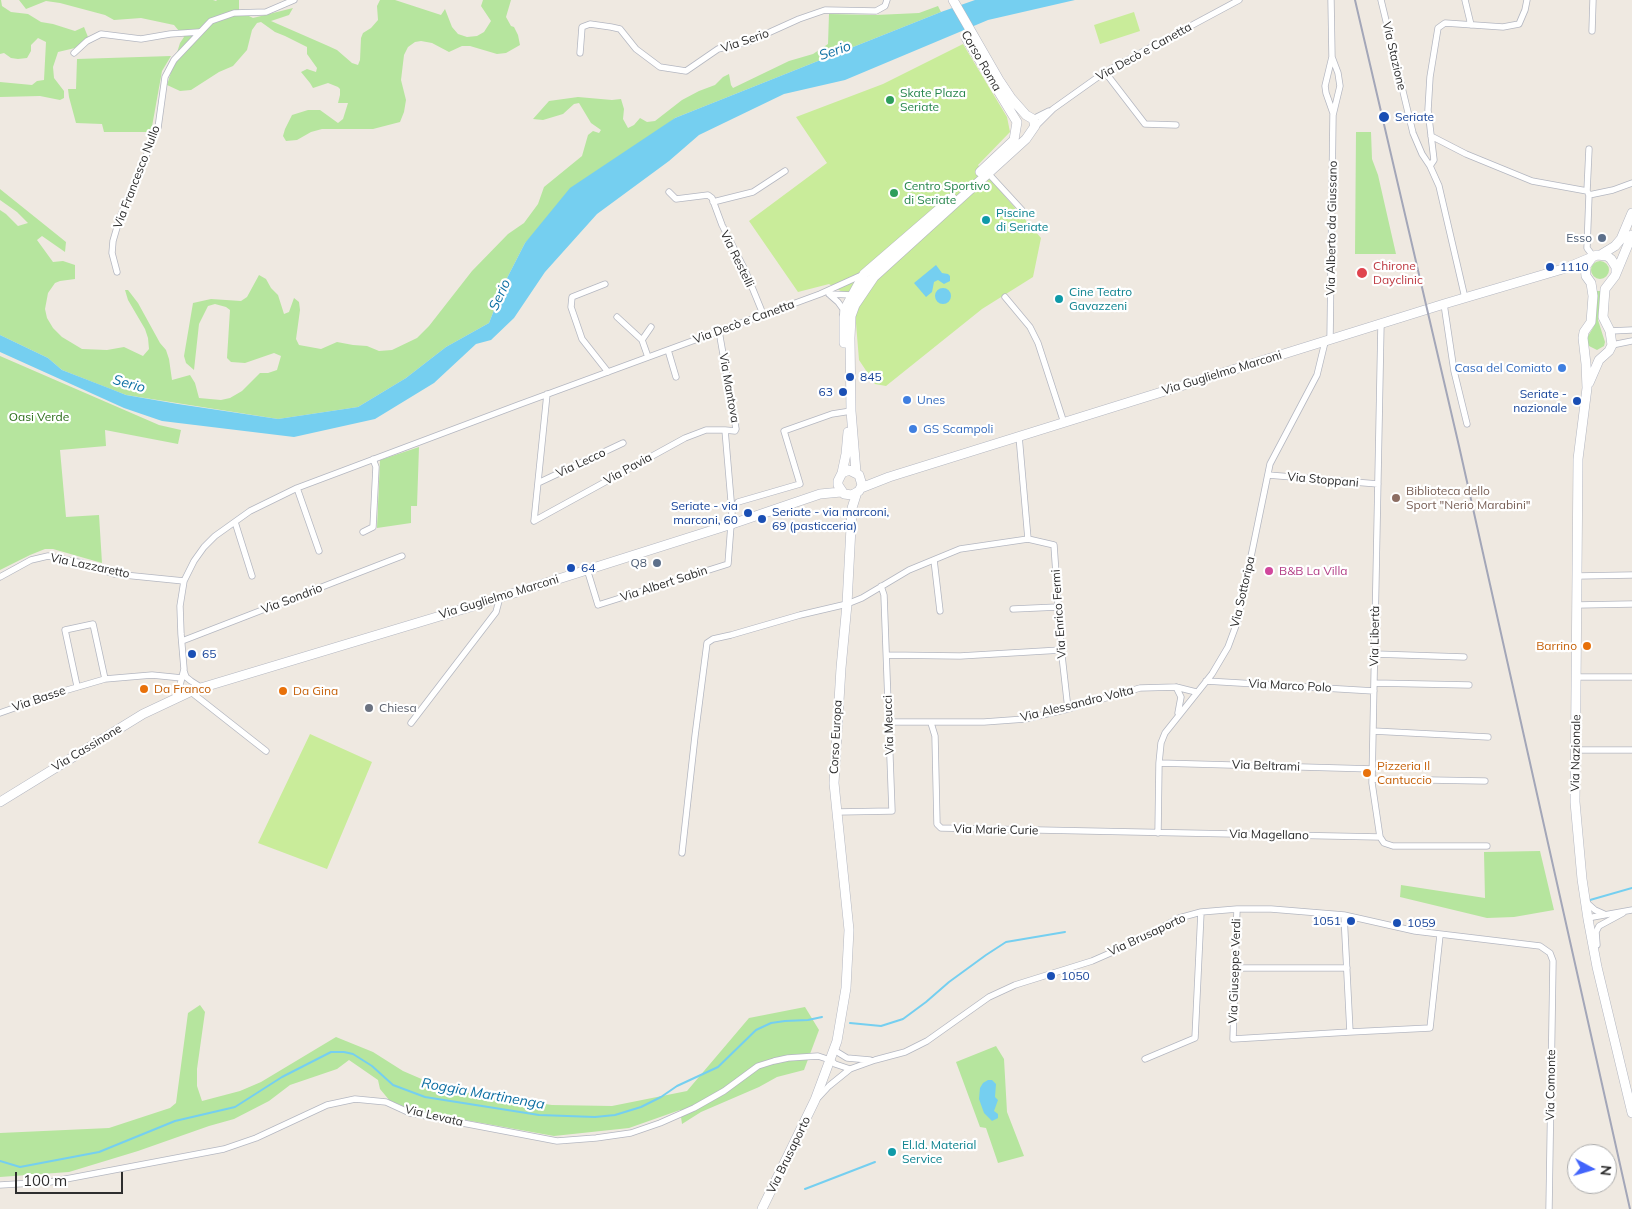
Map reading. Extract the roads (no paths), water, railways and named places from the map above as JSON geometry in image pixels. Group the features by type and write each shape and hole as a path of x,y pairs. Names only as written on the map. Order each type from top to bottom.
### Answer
{"main road":[{"name":"Corso Roma","path":"946,0 974,45 1018,124"},
{"name":"Corso Roma","path":"953,0 974,45 1031,123"},
{"path":"1021,117 1031,123 1023,133 1018,124 1021,117"},
{"name":"Via Decò e Canetta","path":"909,245 1026,139 1031,123"},
{"name":"Via Decò e Canetta","path":"864,274 1010,145 1014,140 1018,124"},
{"name":"Via Guglielmo Marconi","path":"859,490 879,480 1019,436 1566,268 1615,246 1621,239 1632,213"},
{"path":"1612,345 1610,331 1606,325 1603,311 1605,289 1616,272 1632,235"},
{"name":"Corso Europa","path":"848,965 848,930 834,783 852,508 862,481 858,473 851,411 851,316 855,305 874,277 909,245"},
{"path":"1589,279 1585,267 1597,255 1611,259 1616,267 1616,272"},
{"path":"1566,268 1601,286 1611,282"},
{"name":"Corso Europa","path":"850,369 844,353 844,317 846,305 864,274"},
{"name":"Via Nazionale","path":"1589,279 1593,296 1591,322 1584,332 1583,338 1587,388 1578,459 1575,802 1584,900 1597,967 1632,1113"},
{"name":"Via Nazionale","path":"1587,388 1599,360 1612,345"},
{"path":"1585,350 1594,355 1604,355"},
{"name":"Corso Europa","path":"851,411 846,454 840,477 843,493 852,508"},
{"path":"840,477 850,470 879,480"},
{"name":"Via Guglielmo Marconi","path":"820,494 840,477"},
{"path":"843,493 852,495 859,490"},
{"name":"Via Guglielmo Marconi","path":"177,698 202,688 732,524 820,494 843,493"},
{"name":"Via Cassinone","path":"0,802 143,714 177,698"},
{"name":"Via Brusaporto","path":"762,1209 815,1100 834,1050 842,1013 848,965"}],"street":[{"name":"Via Francesco Nullo","path":"117,272 112,253 113,241 120,217 158,128 165,77 174,60 198,32 211,21 234,13 266,12 294,0"},
{"name":"Via Serio","path":"580,53 582,27 590,24 611,26 620,29 636,49 660,67 686,71 718,49 748,42 824,10 876,11 885,6 887,0"},
{"name":"Via Decò e Canetta","path":"1031,123 1105,72 1239,0"},
{"path":"1331,0 1332,57 1326,86 1333,115"},
{"name":"Via Stazione","path":"1381,0 1412,133 1439,186 1465,298"},
{"path":"1465,0 1471,25"},
{"path":"1430,166 1434,160 1428,110 1430,77 1438,28 1445,23 1503,27 1519,24 1527,0"},
{"path":"1592,31 1593,0"},
{"name":"Via Francesco Nullo","path":"74,54 101,34 142,39 198,32"},
{"path":"1332,57 1338,73 1340,86 1333,115"},
{"path":"1105,72 1145,124 1176,125"},
{"path":"1328,72 1338,73"},
{"path":"1328,99 1336,98"},
{"name":"Via Decò e Canetta","path":"1031,123 1053,109"},
{"name":"Via Alberto da Giussano","path":"1327,341 1333,115"},
{"path":"1431,136 1466,154 1532,181 1588,193 1613,190 1632,183"},
{"path":"1589,149 1587,248 1597,255"},
{"path":"669,192 676,199 708,195 713,202 753,192 784,171"},
{"path":"988,173 1022,210"},
{"name":"Via Restelli","path":"713,202 722,226 745,270 763,314"},
{"name":"Via Decò e Canetta","path":"820,294 852,295 892,256 909,245"},
{"name":"Via Decò e Canetta","path":"177,698 184,669 180,606 184,581 194,560 204,547 215,536 250,511 297,488 518,403 820,294 864,274"},
{"path":"605,284 572,297 571,306 582,339 608,372"},
{"path":"829,294 843,309 844,317"},
{"path":"1005,297 1030,327 1038,342 1064,423"},
{"path":"1444,304 1454,371 1467,424"},
{"path":"617,317 642,340 648,357"},
{"name":"Via Libertà","path":"1380,837 1372,779 1381,324"},
{"path":"642,340 651,327"},
{"path":"1610,331 1632,330"},
{"name":"Via Mantova","path":"719,331 736,429 735,431 725,430 732,524"},
{"name":"Via Sottoripa","path":"1158,833 1161,743 1165,733 1206,681 1228,647 1238,620 1270,464 1317,375 1327,341"},
{"path":"1612,345 1632,341"},
{"path":"668,350 676,377"},
{"name":"Via Lecco","path":"534,521 547,394"},
{"path":"738,502 800,484 784,430 832,414 851,411"},
{"name":"Via Pavia","path":"534,521 685,438 706,430 725,430"},
{"path":"682,853 707,643 713,639 847,604 862,598 909,570 960,549 1028,539 1019,436"},
{"name":"Via Lecco","path":"538,483 623,443"},
{"path":"363,532 373,527 376,468 373,459"},
{"name":"Via Stoppani","path":"1268,475 1378,484"},
{"path":"297,488 319,551"},
{"path":"235,522 252,576"},
{"name":"Via Albert Sabin","path":"588,568 598,605 728,564 732,524"},
{"name":"Via Enrico Fermi","path":"1028,539 1054,544 1061,650 1068,709"},
{"name":"Via Lazzaretto","path":"0,577 31,560 48,556 82,563 114,574 184,581"},
{"name":"Via Sondrio","path":"182,641 402,556"},
{"path":"934,560 940,611"},
{"path":"1578,576 1632,575"},
{"name":"Via Meucci","path":"837,812 892,811 887,655 884,595 881,586"},
{"path":"411,723 496,612 500,597"},
{"path":"1577,604 1632,604"},
{"path":"1013,609 1058,607"},
{"name":"Via Basse","path":"77,686 65,630 93,624 105,679"},
{"path":"887,655 960,656 1061,650"},
{"path":"1375,654 1464,657"},
{"path":"184,669 186,677 202,688"},
{"name":"Via Basse","path":"0,712 77,686 105,679 152,675 182,678"},
{"path":"1576,677 1632,677"},
{"name":"Via Marco Polo","path":"1206,681 1374,691"},
{"path":"1374,683 1469,685"},
{"path":"1176,686 1181,697 1178,716"},
{"name":"Via Alessandro Volta","path":"889,722 931,723 1025,720 1140,688 1176,686 1196,692"},
{"path":"192,692 266,751"},
{"name":"Via Marie Curie","path":"931,723 935,736 937,824 941,828 1158,833"},
{"path":"1374,732 1488,737"},
{"path":"1576,750 1632,750"},
{"name":"Via Beltrami","path":"1159,763 1373,769"},
{"path":"1372,779 1485,781"},
{"name":"Via Magellano","path":"1158,833 1380,837"},
{"path":"1380,837 1384,843 1393,846 1486,846"},
{"path":"1584,900 1604,914"},
{"name":"Via Brusaporto","path":"815,1100 850,1069 906,1052 927,1042 989,997 1016,985 1092,961 1180,918 1201,912 1237,909 1344,915 1415,932 1540,946 1550,953 1553,961"},
{"name":"Via Giuseppe Verdi","path":"1237,909 1233,1039 1350,1032"},
{"path":"1597,967 1596,932 1602,923 1632,910"},
{"path":"1145,1060 1195,1038 1201,912"},
{"path":"1588,920 1604,914 1623,913"},
{"path":"1344,915 1350,1032 1430,1028 1440,935"},
{"path":"1588,920 1602,923"},
{"name":"Via Comonte","path":"1548,1209 1553,961"},
{"path":"1235,968 1347,968"},
{"name":"Via Brusaporto","path":"834,1050 847,1058 875,1060"},
{"name":"Via Levata","path":"0,1185 50,1182 224,1148 256,1138 327,1105 355,1099 386,1102 410,1113 556,1141 631,1133 694,1108 724,1091 758,1066 804,1056 818,1056 830,1060"},
{"path":"830,1060 835,1064 850,1069"}],"water":[{"name":"Serio","path":"975,0 1075,0 988,20 845,80 784,94 699,135 669,161 597,214 545,272 514,318 491,340 476,344 434,383 375,419 294,437 162,421 124,408 0,352 0,335 48,358 62,370 126,395 178,404 278,419 358,407 406,378 446,347 489,323 505,282 525,243 570,188 675,118"},
{"path":"936,265 942,273 950,276 950,281 944,284 938,280 934,282 932,292 926,297 914,283"},
{"path":"943,288 949,290 951,296 949,302 943,304 937,302 935,296 937,290"},
{"path":"988,1080 992,1080 996,1084 995,1097 998,1100 994,1111 998,1114 998,1118 992,1121 984,1113 979,1099 980,1088"}],"waterway":[{"name":"Roggia Martinenga","path":"1590,900 1632,888"},
{"name":"Roggia Martinenga","path":"850,1023 881,1026 903,1019 949,982 1006,942 1065,932"},
{"name":"Roggia Martinenga","path":"0,1161 20,1167 99,1152 175,1121 235,1107 282,1077 331,1052 353,1054 372,1066 393,1085 425,1097 539,1115 595,1117 615,1115 641,1107 677,1086 718,1067 756,1030 771,1023 822,1017"},
{"path":"805,1189 875,1162"}],"railway":[{"path":"1355,0 1459,446 1630,1209"}],"place":[{"name":"Skate Plaza Seriate","path":"890,100"},
{"name":"Seriate","path":"1384,117"},
{"name":"Centro Sportivo di Seriate","path":"894,193"},
{"name":"Piscine di Seriate","path":"986,220"},
{"name":"Esso","path":"1602,238"},
{"name":"1110","path":"1550,267"},
{"name":"Chirone Dayclinic","path":"1362,273"},
{"name":"Cine Teatro Gavazzeni","path":"1059,299"},
{"name":"Casa del Comiato","path":"1562,368"},
{"name":"845","path":"850,377"},
{"name":"63","path":"843,392"},
{"name":"Unes","path":"907,400"},
{"name":"Seriate - nazionale","path":"1577,401"},
{"name":"GS Scampoli","path":"913,429"},
{"name":"Biblioteca dello Sport \"Nerio Marabini\"","path":"1396,498"},
{"name":"Seriate - via marconi, 60","path":"748,513"},
{"name":"Seriate - via marconi, 69 (pasticceria)","path":"762,519"},
{"name":"Q8","path":"657,563"},
{"name":"64","path":"571,568"},
{"name":"B&B La Villa","path":"1269,571"},
{"name":"Barrino","path":"1587,646"},
{"name":"65","path":"192,654"},
{"name":"Da Franco","path":"144,689"},
{"name":"Da Gina","path":"283,691"},
{"name":"Chiesa","path":"369,708"},
{"name":"Pizzeria Il Cantuccio","path":"1367,773"},
{"name":"1051","path":"1351,921"},
{"name":"1059","path":"1397,923"},
{"name":"1050","path":"1051,976"},
{"name":"El.Id. Material Service","path":"892,1152"}],"park label":[{"name":"Oasi Verde","path":"39,417"}]}
